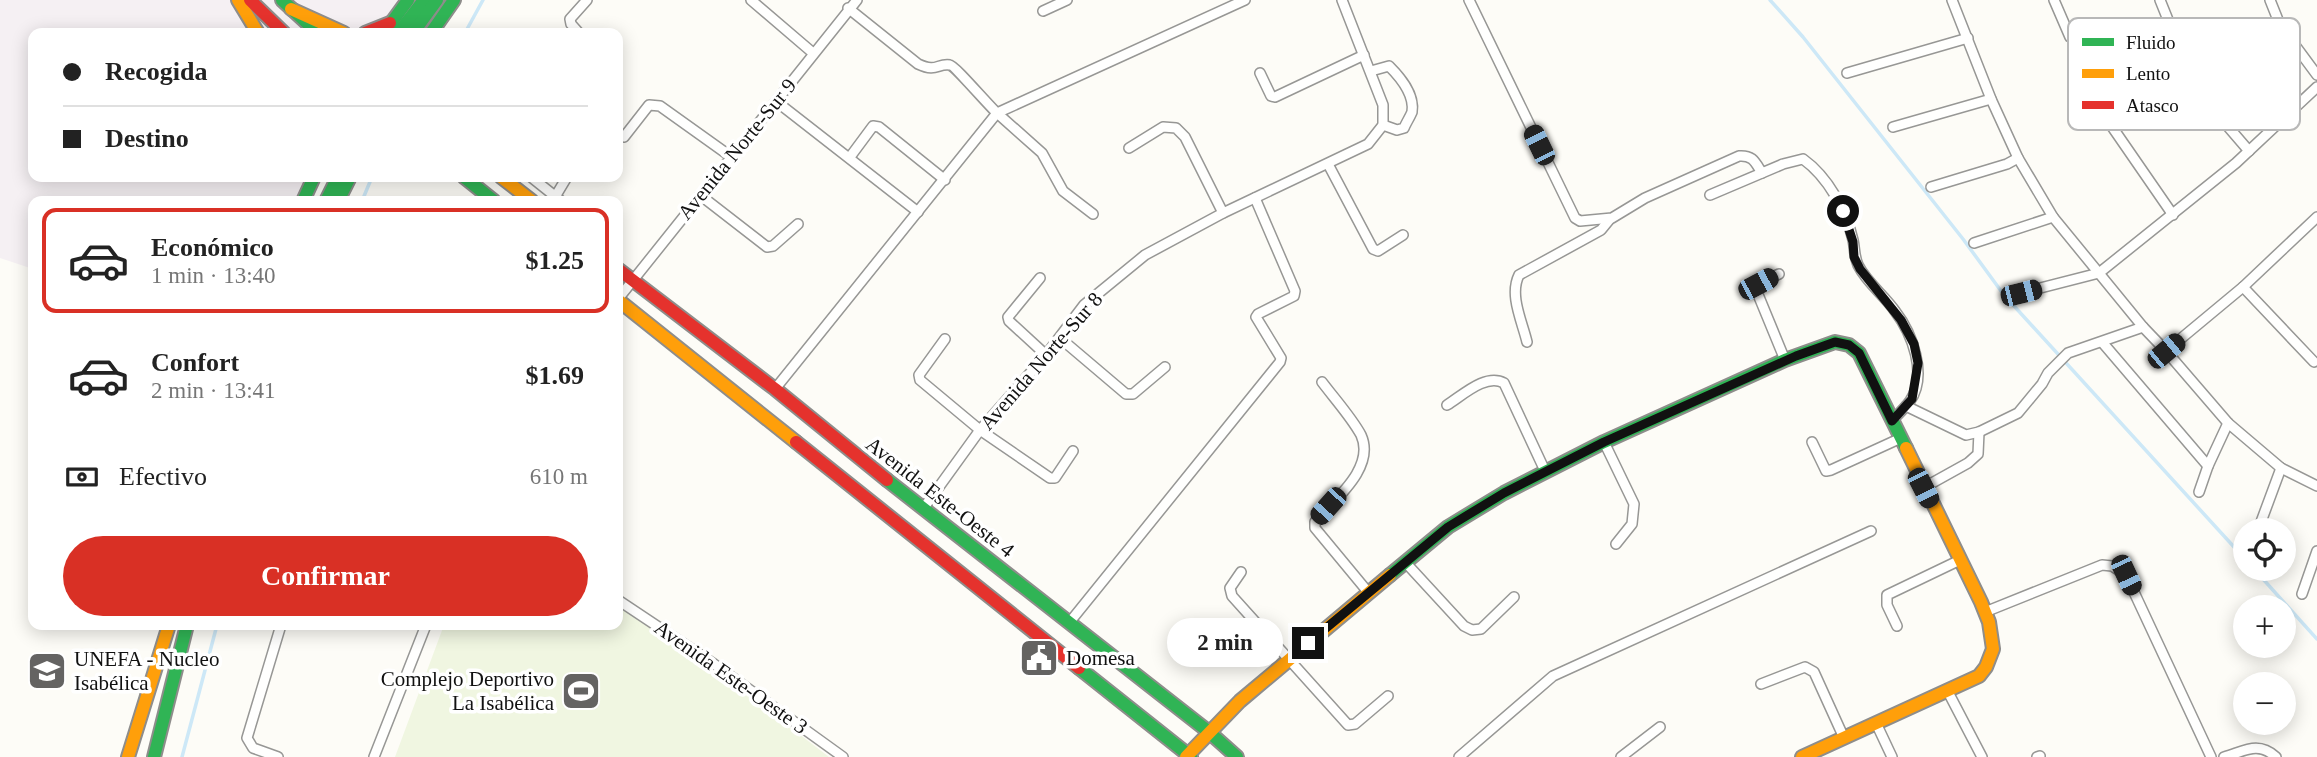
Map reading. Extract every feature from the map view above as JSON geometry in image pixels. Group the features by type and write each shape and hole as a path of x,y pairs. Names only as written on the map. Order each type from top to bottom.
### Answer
{"main road":[{"path":"237,0 255,28"},
{"path":"250,0 279,28"},
{"path":"392,28 408,0"},
{"path":"434,28 454,0"},
{"path":"394,28 431,1"},
{"path":"416,28 431,1"},
{"path":"286,5 312,28"},
{"path":"286,5 334,28"},
{"path":"470,182 488,196"},
{"path":"507,182 525,196"},
{"name":"Avenida Este-Oeste 4","path":"623,273 775,389 923,509 1209,732 1237,757"},
{"path":"623,304 1188,756 1240,701 1367,592 1448,527 1504,493 1604,442 1785,360 1835,342 1849,345 1859,353 1985,612 1994,646 1992,658 1979,676 1802,757"},
{"path":"128,757 167,630"},
{"path":"154,757 186,630"}],"street":[{"path":"575,28 570,19 587,0"},
{"path":"751,0 813,53"},
{"name":"Avenida Norte-Sur 9","path":"623,293 857,0"},
{"path":"1043,11 1067,0"},
{"path":"775,389 997,113 1245,0"},
{"path":"1342,0 1383,105 1383,125 1397,130 1404,128 1412,111 1410,96 1401,77 1389,66 1371,71"},
{"path":"1469,0 1575,218 1580,222 1612,218"},
{"path":"1952,0 1991,99 2018,158 2053,217 2143,327 2228,423 2281,468 2317,486"},
{"path":"2054,0 2068,32"},
{"path":"2160,0 2167,18"},
{"path":"2270,0 2277,18"},
{"path":"848,8 918,64 927,68 939,68 948,64 955,66 973,89 1042,153 1063,191 1093,214"},
{"path":"1847,73 1968,38"},
{"path":"2300,52 2317,75"},
{"path":"1260,73 1271,96 1275,97 1364,55"},
{"path":"2300,103 2317,87"},
{"path":"1893,128 1991,99"},
{"path":"777,102 918,212"},
{"path":"624,136 649,105 660,106 730,156"},
{"name":"Avenida Norte-Sur 8","path":"923,509 980,430 1046,355 1084,305 1145,255 1223,213 1368,144 1383,125"},
{"path":"850,157 873,126 879,127 945,180"},
{"path":"1129,148 1163,127 1176,128 1185,137 1223,213"},
{"path":"2114,130 2173,215"},
{"path":"2231,130 2249,151"},
{"path":"2021,293 2099,273 2173,215 2271,130"},
{"path":"1527,342 1516,297 1515,284 1519,275 1601,230 1612,218 1645,198 1732,158 1751,157 1762,173"},
{"path":"1931,187 2007,164 2018,158"},
{"path":"1710,195 1783,164 1803,159 1815,167 1836,198 1849,228 1854,257 1860,269 1880,296 1895,310 1914,344 1918,363 1912,399 1892,421"},
{"path":"1328,164 1373,249 1378,251 1403,235"},
{"path":"537,182 554,196"},
{"path":"700,195 766,247 773,246 798,224"},
{"path":"1069,623 1280,362 1281,358 1256,317 1294,296 1295,291 1255,198"},
{"path":"1974,243 2053,217"},
{"path":"2166,351 2315,222"},
{"path":"1779,274 1758,284 1757,292 1785,360"},
{"path":"1040,278 1008,317 1009,321 1046,355"},
{"path":"2243,287 2314,362"},
{"path":"1906,406 1966,435 1979,432 2018,413 2048,373 2068,353 2143,327"},
{"path":"1059,338 1126,394 1133,394 1166,367"},
{"path":"944,339 919,375 920,380 980,430 1050,478 1055,478 1073,451"},
{"path":"2102,342 2208,466"},
{"path":"1447,405 1488,380 1497,379 1504,383 1546,473"},
{"path":"1322,382 1362,437 1364,457 1356,475 1315,522 1315,528 1367,592"},
{"path":"2199,492 2228,423"},
{"path":"1923,488 1968,463 1978,453 1979,432"},
{"path":"1812,442 1826,471 1901,438"},
{"path":"1604,442 1634,504 1632,524 1616,544"},
{"path":"2263,518 2281,468"},
{"path":"1459,757 1553,676 1871,531"},
{"path":"2302,594 2317,551"},
{"path":"1897,626 1886,605 1887,595 1960,561"},
{"path":"1406,563 1464,626 1472,630 1481,629 1514,597"},
{"path":"1985,612 2102,565 2119,569 2126,575 2211,757"},
{"path":"1241,572 1230,589 1232,596 1348,725 1355,724 1388,696"},
{"name":"Avenida Este-Oeste 3","path":"623,603 715,664 843,757"},
{"path":"278,757 253,748 247,738 279,630"},
{"path":"374,757 424,630"},
{"path":"1761,684 1805,667 1814,672 1844,738"},
{"path":"1947,690 1982,757"},
{"path":"1876,723 1892,757"},
{"path":"1621,757 1660,727"},
{"path":"2224,757 2256,747 2267,749 2276,757"}],"shaded area":[{"path":"0,0 413,0 388,28 28,28 28,182 304,182 298,196 28,196 28,267 0,258"}],"green space":[{"name":"Complejo Deportivo La Isabélica","path":"623,599 829,757 395,757 442,630 623,630"}],"waterway":[{"path":"468,28 483,0"},
{"path":"1770,0 1803,37 2004,295 2233,546"},
{"path":"364,196 370,182"},
{"path":"2265,581 2317,639"},
{"path":"182,757 216,630"}],"traffic: fast":[{"path":"282,0 313,28"},
{"path":"388,28 408,0"},
{"path":"402,28 424,0"},
{"path":"417,28 437,0"},
{"path":"434,28 454,0"},
{"path":"305,196 312,182"},
{"path":"328,196 336,182"},
{"path":"340,196 348,182"},
{"path":"470,182 488,196"},
{"path":"1390,575 1448,527 1504,493 1604,442 1785,360 1835,342 1849,345 1859,353 1906,448"},
{"path":"887,480 1209,732 1237,757"},
{"path":"154,757 186,630"},
{"path":"1079,668 1191,757"}],"traffic: slow":[{"path":"238,0 255,28"},
{"path":"291,9 333,28"},
{"path":"507,182 526,196"},
{"path":"623,304 796,442"},
{"path":"1802,757 1979,676 1993,649 1989,622 1981,602 1906,448"},
{"path":"1186,757 1240,701 1390,575"},
{"path":"128,757 167,630"}],"traffic: jam":[{"path":"250,0 279,28"},
{"path":"378,28 390,23"},
{"path":"623,273 775,389 887,480"},
{"path":"796,442 1079,668"}],"place":[{"name":"Domesa","path":"1039,658"},
{"name":"UNEFA - Nucleo Isabélica","path":"47,671"},
{"name":"Complejo Deportivo La Isabélica","path":"581,691"}],"route":[{"path":"1308,643 1448,527 1504,493 1604,442 1796,356 1835,342 1849,345 1859,353 1892,421 1912,399 1918,363 1914,344 1895,310 1880,296 1860,269 1854,257 1853,242 1843,211"}]}
